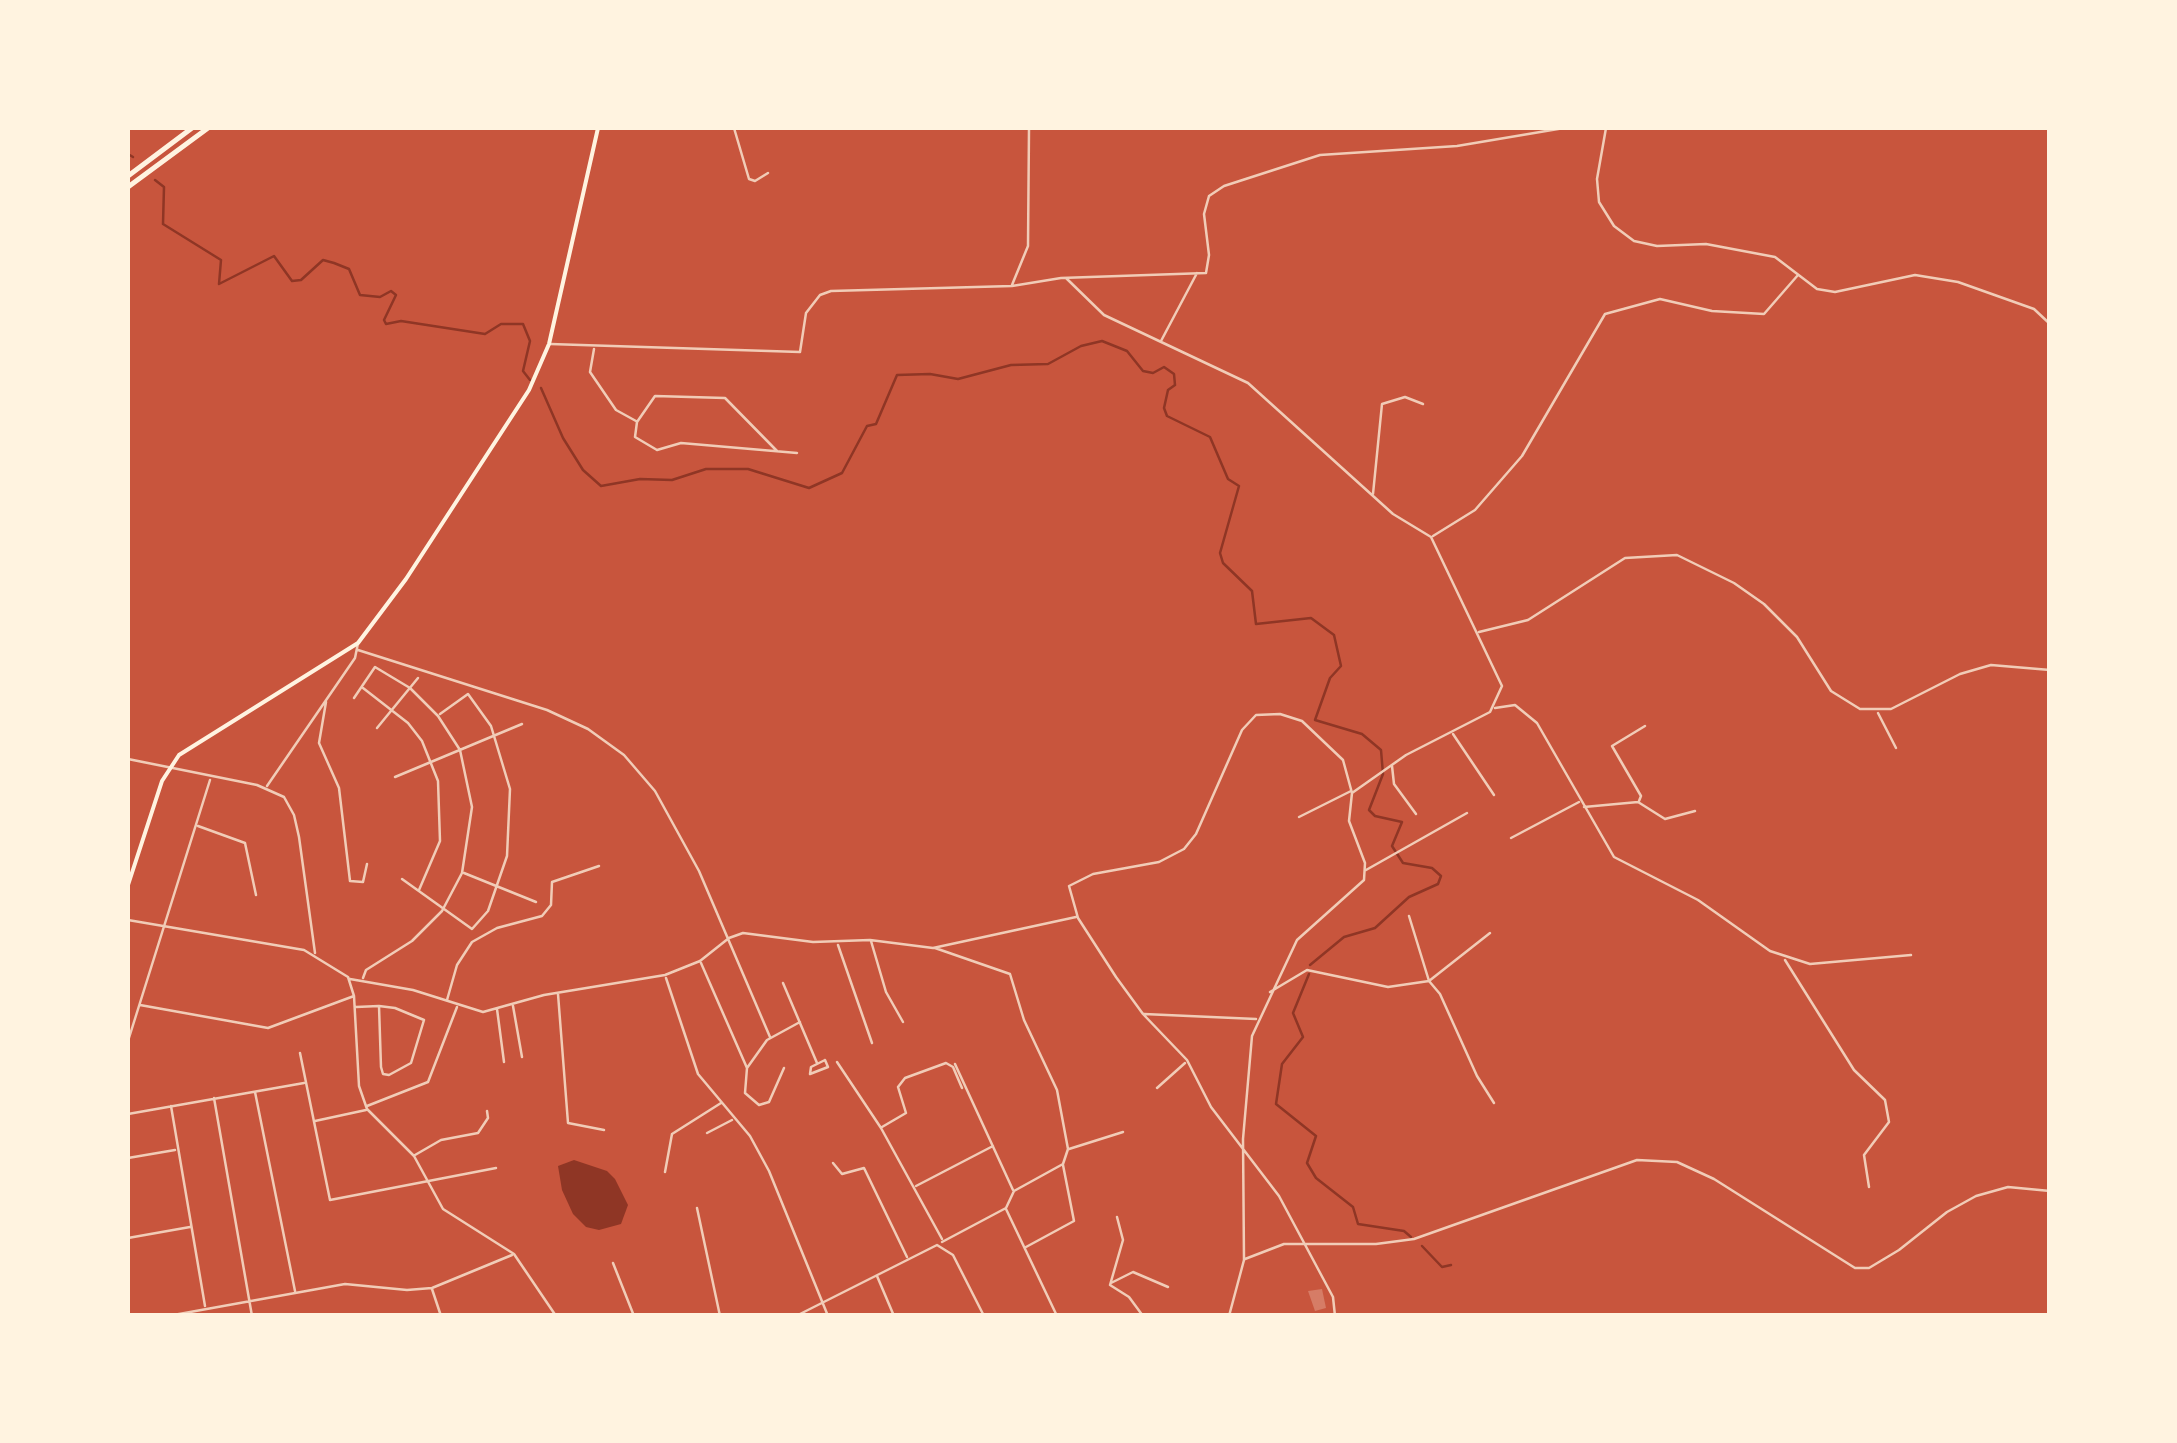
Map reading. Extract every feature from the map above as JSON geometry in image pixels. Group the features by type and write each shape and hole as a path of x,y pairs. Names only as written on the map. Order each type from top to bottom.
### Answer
{"highway":[{"path":"128,176 192,128"},
{"path":"128,187 208,128"}],"main road":[{"path":"128,885 168,769 187,748 358,642 406,580 530,390 549,344 598,128"}],"street":[{"path":"734,128 749,179 768,174"},
{"path":"1012,286 1028,246 1030,128"},
{"path":"549,344 800,352 806,313 820,295 831,290 1012,286 1066,278 1206,273 1209,255 1204,214 1209,196 1224,186 1320,155 1457,146 1564,128"},
{"path":"1606,128 1597,190 1608,219 1623,236 1656,246 1694,243 1760,253 1789,264 1817,289 1835,292 1915,275 1958,282 2034,309 2050,324"},
{"path":"1161,342 1198,272"},
{"path":"1431,537 1475,510 1522,456 1605,314 1660,299 1712,311 1764,314 1799,274"},
{"path":"1066,278 1104,315 1256,389 1400,520 1431,537 1502,686 1494,709"},
{"path":"594,347 590,372 616,410 638,422"},
{"path":"777,451 724,398 656,396 638,422 635,437 657,450 681,443 797,453"},
{"path":"1372,496 1382,404 1405,397 1423,404"},
{"path":"1478,632 1528,620 1625,558 1677,555 1734,583 1764,604 1798,637 1831,691 1860,709 1877,712 1991,665 2050,670"},
{"path":"266,787 326,702 358,650 358,642"},
{"path":"358,650 512,696 588,729 624,755 655,791 721,914 770,1036"},
{"path":"354,698 378,667 410,688 438,716 460,750 472,807 462,873 442,910 412,941 366,970 363,979"},
{"path":"377,728 418,678"},
{"path":"362,687 422,741 432,762 441,804 441,830 434,860 419,892"},
{"path":"402,878 466,928 475,928 498,887 510,840 510,806 494,736 470,695 464,694 438,716"},
{"path":"326,702 319,743 339,788 350,882 362,882 367,864"},
{"path":"1299,817 1352,792 1376,774 1494,709 1515,704 1526,709 1614,857 1698,900 1784,958 1854,1070 1885,1100 1889,1122 1864,1155 1868,1187"},
{"path":"1877,712 1896,748"},
{"path":"1229,1316 1238,1295 1244,1260 1243,1147 1246,1086 1257,1019 1297,940 1360,886 1365,871 1349,820 1352,792 1340,755 1302,720 1280,714 1256,715 1244,725 1188,844 1159,862 1106,870 1070,882 1078,918 1143,1014 1187,1060 1206,1100 1243,1147 1270,1180 1333,1296 1335,1316"},
{"path":"395,777 522,724"},
{"path":"1638,802 1641,796 1612,746 1645,726"},
{"path":"1453,732 1494,796"},
{"path":"128,759 266,787 284,797 294,815 315,954"},
{"path":"1390,766 1394,784 1416,814"},
{"path":"128,1041 210,778"},
{"path":"1511,838 1581,804 1638,802 1664,820 1695,811"},
{"path":"1365,871 1467,814"},
{"path":"196,825 245,842 256,894"},
{"path":"446,1002 457,965 472,942 497,928 542,916 551,904 552,882 599,866"},
{"path":"462,873 536,902"},
{"path":"1409,916 1429,981 1440,994 1476,1076 1494,1103"},
{"path":"933,948 1062,918 1078,918"},
{"path":"128,920 315,954 350,979 363,979 478,1012 558,993 665,975 700,961 729,938 751,932 837,942 870,940 933,948 980,960 1010,974 1024,1020 1058,1090 1068,1150 1063,1164 1075,1218 1025,1248"},
{"path":"1269,992 1306,970 1388,986 1429,981 1490,934"},
{"path":"870,940 886,992 902,1022"},
{"path":"837,942 872,1042"},
{"path":"1784,958 1840,963 1912,954"},
{"path":"700,961 747,1068"},
{"path":"665,975 698,1074 750,1136 769,1171 828,1316"},
{"path":"350,979 359,1086 367,1108 414,1156 426,1183 451,1216 514,1254 556,1316"},
{"path":"783,983 817,1064"},
{"path":"558,993 568,1121 604,1130"},
{"path":"138,1005 268,1028 354,996"},
{"path":"513,1005 522,1057"},
{"path":"355,1006 380,1006 424,1020 408,1068 389,1075 380,1067 380,1006"},
{"path":"313,1121 367,1108 428,1082 457,1006"},
{"path":"497,1009 504,1062"},
{"path":"1143,1014 1257,1019"},
{"path":"784,1068 773,1098 762,1105 744,1090 747,1068 770,1036 800,1022"},
{"path":"300,1053 326,1194 336,1201 496,1168"},
{"path":"1157,1088 1187,1060"},
{"path":"837,1062 881,1128 984,1316"},
{"path":"881,1128 906,1113 898,1087 905,1078 949,1064 962,1088"},
{"path":"955,1064 1014,1191"},
{"path":"128,1114 305,1082"},
{"path":"256,1092 295,1293"},
{"path":"214,1098 252,1316"},
{"path":"665,1172 672,1134 721,1103"},
{"path":"171,1106 206,1309"},
{"path":"414,1156 441,1140 478,1133 488,1118 487,1111"},
{"path":"707,1134 734,1119"},
{"path":"1068,1150 1123,1132"},
{"path":"914,1187 994,1146"},
{"path":"128,1158 178,1149"},
{"path":"1244,1260 1270,1246 1376,1244 1414,1238 1600,1170 1661,1158 1744,1194 1813,1244 1862,1269 1899,1250 1946,1212 1976,1196 2008,1187 2050,1191"},
{"path":"833,1163 842,1174 864,1168 908,1258"},
{"path":"796,1316 1006,1208 1014,1191 1063,1164"},
{"path":"697,1208 720,1316"},
{"path":"1006,1208 1057,1316"},
{"path":"1110,1284 1123,1240 1117,1217"},
{"path":"128,1238 192,1227"},
{"path":"168,1316 345,1284 407,1290 432,1288 514,1254"},
{"path":"613,1264 634,1316"},
{"path":"1110,1284 1133,1272 1168,1287"},
{"path":"876,1274 894,1316"},
{"path":"1110,1284 1143,1316"},
{"path":"432,1288 441,1316"}],"shaded area":[{"path":"574,1160 607,1171 615,1179 628,1205 621,1224 599,1230 586,1227 573,1214 562,1190 558,1166"}],"building":[{"path":"1322,1289 1326,1308 1315,1311 1308,1291"}],"waterway":[{"path":"128,154 133,157"},
{"path":"155,180 164,187 163,224 221,260 219,284 274,256 292,281 301,280 323,260 334,263 349,269 360,295 380,297 391,291 396,295 384,320 386,324 401,321 485,334 501,324 523,324 530,341 523,371 530,380"},
{"path":"541,388 563,438 583,470 601,486 640,479 672,480 706,469 748,469 809,488 842,473 867,426 876,424 897,375 930,374 958,379 1011,365 1048,364 1081,346 1102,341 1127,351 1143,371 1153,373 1164,367 1174,374 1175,385 1168,390 1164,408 1167,416 1210,437 1228,479 1239,486 1220,553 1223,563 1252,591 1256,624 1311,618 1334,635 1341,666 1330,678 1315,720 1362,734 1381,750 1383,774 1369,810 1375,816 1402,822 1392,846 1403,863 1432,868 1441,876 1438,884 1409,897 1375,928 1344,937 1310,965"},
{"path":"1309,974 1293,1013 1303,1037 1282,1064 1276,1104 1316,1136 1307,1163 1316,1178 1353,1207 1358,1224 1404,1231 1411,1237"},
{"path":"1422,1246 1442,1267 1451,1265"}]}
